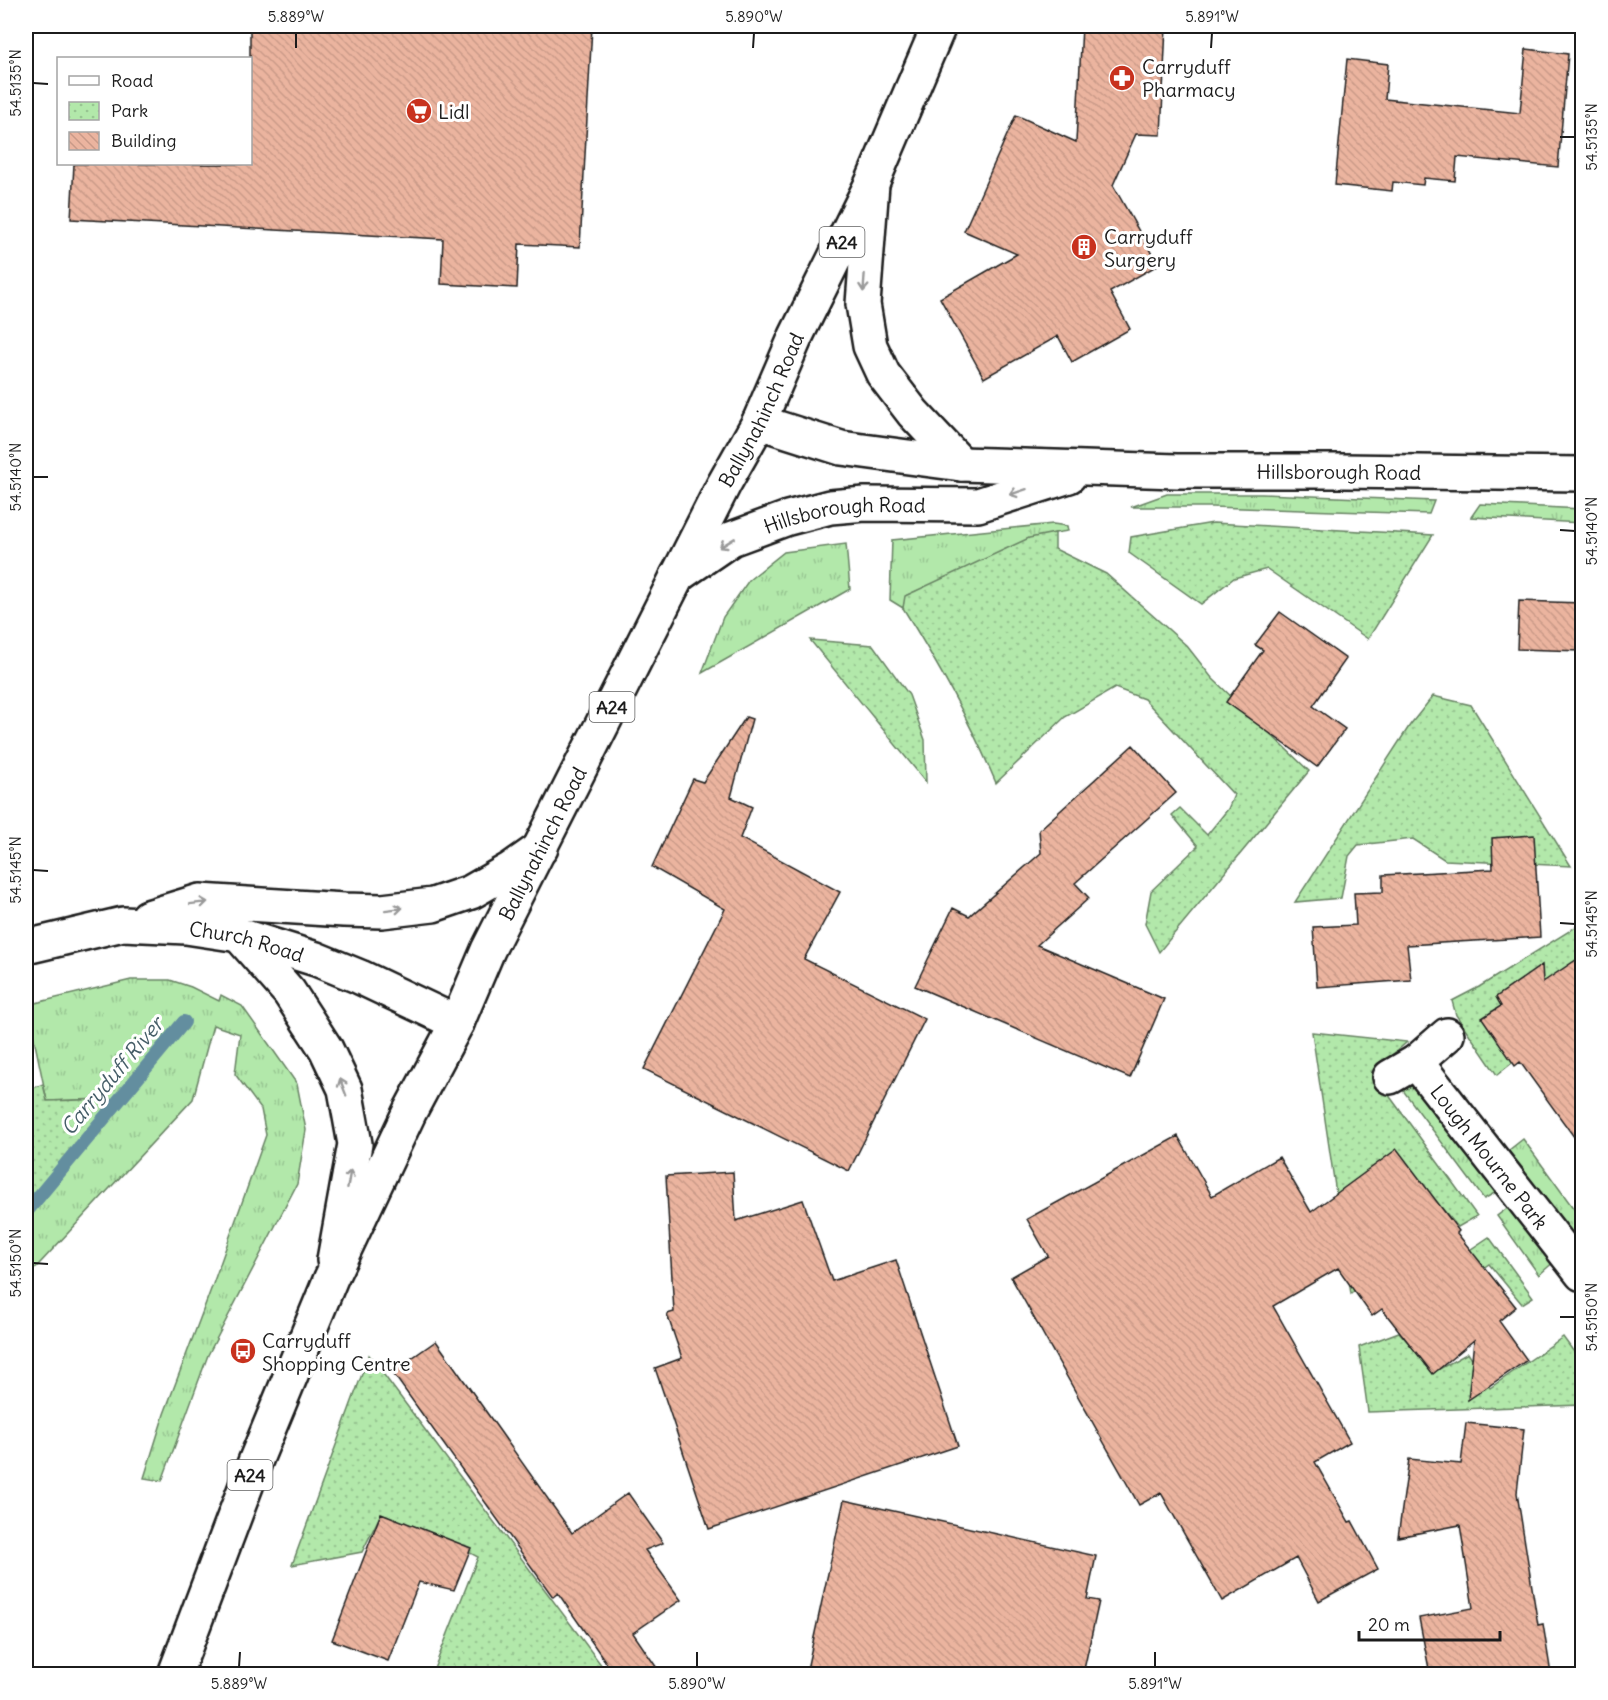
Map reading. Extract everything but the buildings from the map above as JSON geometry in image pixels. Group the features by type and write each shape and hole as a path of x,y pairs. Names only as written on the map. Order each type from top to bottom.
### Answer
{"main road":[{"name":"Ballynahinch Road","path":"175,1674 255,1462 331,1278 410,1111 457,1023 488,950 542,848 724,484 759,422 795,336 872,183 939,26"},
{"path":"872,183 862,304 870,346 883,374 913,413 961,464"},
{"name":"Hillsborough Road","path":"759,422 842,448 961,464 1177,471 1582,474"},
{"name":"Hillsborough Road","path":"677,576 731,539 788,518 830,507 865,504 978,505 1094,468"},
{"path":"123,924 200,901 382,911 433,904 471,892 542,848"},
{"name":"Church Road","path":"26,947 123,924 186,927 239,936 316,959 457,1023"},
{"path":"239,936 289,992 326,1049 345,1089 355,1144 331,1278"},
{"name":"Lough Mourne Park","path":"1447,1035 1403,1070 1582,1274"}],"green space":[{"path":"1167,494 1262,494 1434,501 1429,514 1212,507 1131,507"},
{"path":"1480,504 1582,509 1582,523 1471,517"},
{"path":"1213,523 1433,535 1368,639 1267,569 1234,578 1201,604 1129,553 1131,537"},
{"path":"1053,524 1067,526 1068,531 1055,533 907,595 903,608 890,600 892,540"},
{"path":"1055,533 1055,549 1106,574 1187,646 1212,678 1309,771 1159,952 1145,924 1151,891 1198,846 1172,815 1180,808 1207,835 1228,809 1234,795 1144,699 1115,688 1065,717 996,783 953,693 903,608 905,596 1029,538"},
{"path":"846,544 850,589 702,673 723,617 749,580 784,552"},
{"path":"810,640 873,645 909,695 925,740 926,782"},
{"path":"1433,696 1471,705 1571,866 1445,860 1413,839 1358,845 1349,856 1341,898 1295,902 1410,725"},
{"path":"1582,923 1582,1007 1497,1075 1456,1015 1452,1001 1479,987"},
{"path":"131,980 170,980 191,987 219,1001 221,995 242,1006 297,1084 306,1130 297,1184 208,1355 162,1481 144,1478 164,1414 266,1135 261,1109 235,1074 240,1034 213,1025 193,1099 26,1278 26,1197 102,1099 47,1101 27,1005"},
{"path":"1312,1032 1407,1042 1372,1072 1477,1216 1458,1227 1394,1152 1376,1269 1351,1294"},
{"path":"1412,1077 1498,1191 1484,1199 1399,1085"},
{"path":"43,1084 47,1101 113,1099 26,1205 26,1091"},
{"path":"1523,1139 1582,1220 1582,1251 1508,1151"},
{"path":"1514,1203 1556,1260 1539,1275 1497,1216"},
{"path":"1489,1237 1533,1297 1522,1304 1489,1264 1466,1280 1452,1262"},
{"path":"1399,1332 1434,1372 1468,1353 1490,1388 1563,1337 1582,1363 1582,1405 1368,1412 1359,1347"},
{"path":"369,1355 608,1674 432,1674 478,1557 437,1535 381,1514 362,1552 292,1565"}],"waterway":[{"name":"Carryduff River","path":"26,1212 184,1022"}],"place":[{"name":"Carryduff Pharmacy","path":"1122,78"},
{"name":"Lidl","path":"419,111"},
{"name":"Carryduff Surgery","path":"1084,247"},
{"name":"Carryduff Shopping Centre","path":"243,1351"}]}
